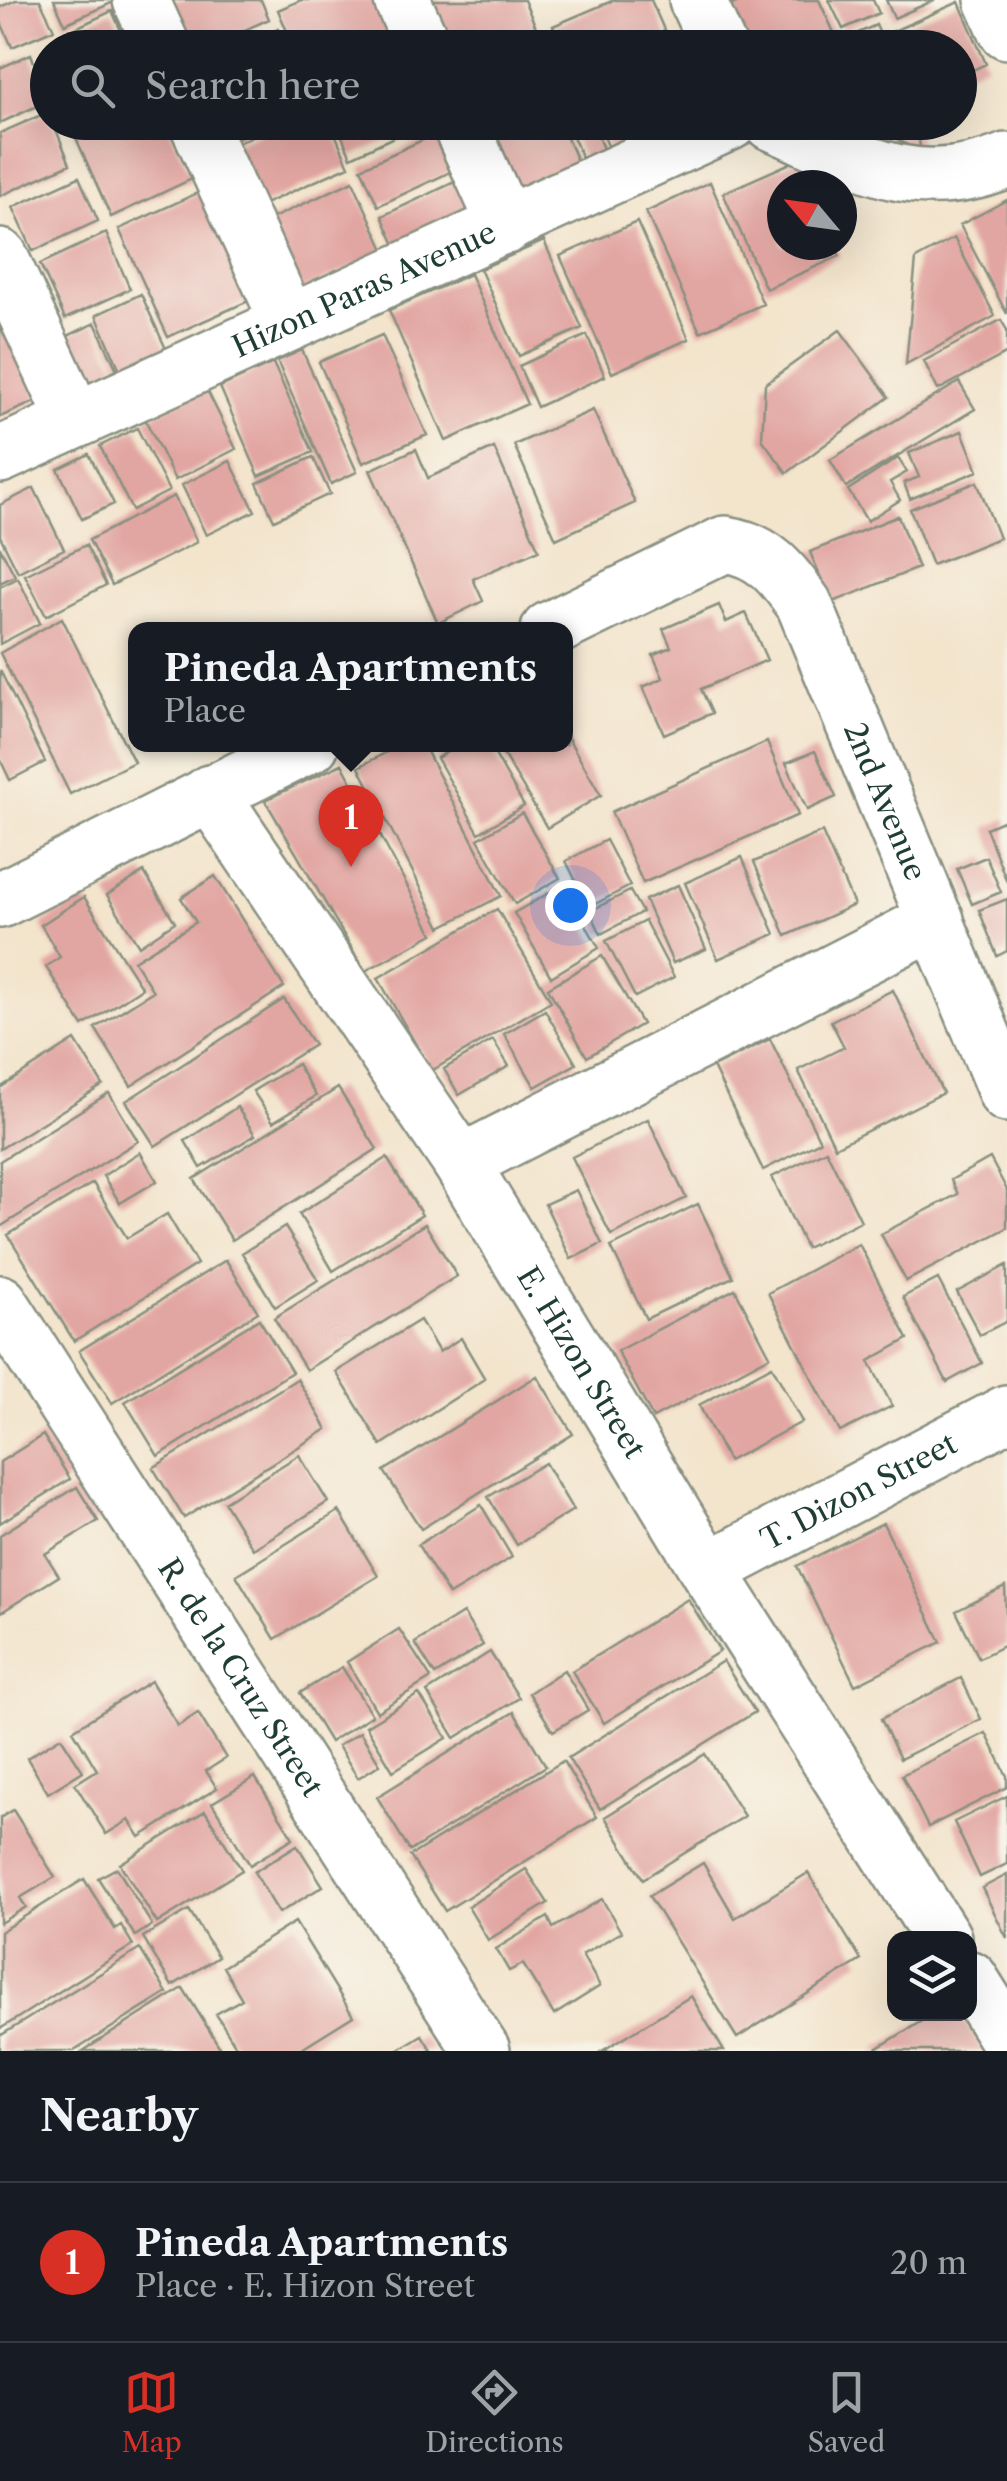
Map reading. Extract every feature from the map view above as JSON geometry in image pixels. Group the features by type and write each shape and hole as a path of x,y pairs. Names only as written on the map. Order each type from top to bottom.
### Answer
{"street":[{"path":"141,0 154,30"},
{"path":"402,0 416,30"},
{"path":"697,0 711,30"},
{"path":"993,0 1007,31"},
{"path":"205,140 288,323"},
{"path":"466,140 506,226"},
{"name":"Hizon Paras Avenue","path":"0,455 691,140"},
{"path":"816,140 912,178 947,179 1007,161"},
{"path":"0,257 75,420"},
{"name":"2nd Avenue","path":"565,622 725,544 754,550 783,574 804,604 1007,1094"},
{"path":"0,900 295,752"},
{"name":"E. Hizon Street","path":"210,794 461,1164 708,1570 940,1931"},
{"path":"461,1164 936,920"},
{"name":"R. de la Cruz Street","path":"0,1303 482,2051"},
{"name":"T. Dizon Street","path":"708,1570 1007,1413"},
{"path":"977,1991 1007,2038"}],"building":[{"path":"16,0 40,0 54,29 30,30 30,39 12,47 0,20 0,7"},
{"path":"54,0 118,0 65,24"},
{"path":"167,0 261,0 269,19 245,30 180,30"},
{"path":"301,0 376,0 389,30 286,30 278,10"},
{"path":"426,0 524,0 537,30 440,30"},
{"path":"614,0 651,0 664,30 555,30 553,26"},
{"path":"743,0 819,0 833,30 734,30 725,8"},
{"path":"829,0 873,0 879,13 843,29"},
{"path":"886,0 935,0 894,18"},
{"path":"959,2 971,30 896,30"},
{"path":"112,11 121,30 71,30"},
{"path":"977,43 986,64 977,68"},
{"path":"30,54 30,109 0,123 0,68"},
{"path":"30,120 30,140 60,140 70,164 0,196 0,133"},
{"path":"77,140 175,140 192,179 111,217"},
{"path":"244,140 338,140 349,166 260,206 233,145"},
{"path":"344,140 387,140 351,157"},
{"path":"422,140 444,140 457,169 378,206 361,168"},
{"path":"489,140 568,140 580,168 515,198"},
{"path":"575,140 599,140 606,156 585,165"},
{"path":"606,140 654,140 613,157"},
{"path":"899,140 919,140 921,152"},
{"path":"797,160 830,170 775,170"},
{"path":"767,173 767,260 831,260 766,289 723,193"},
{"path":"79,177 98,221 33,251 13,207"},
{"path":"463,178 478,210 396,247 382,216"},
{"path":"353,181 385,252 296,293 264,222"},
{"path":"710,182 763,304 700,332 646,212"},
{"path":"206,189 255,298 168,337 119,229"},
{"path":"1007,200 1007,314 960,225"},
{"path":"637,222 689,339 612,373 560,256"},
{"path":"106,233 130,289 65,319 40,264"},
{"path":"954,238 995,316 906,364 916,259"},
{"path":"544,241 582,328 519,356 480,269"},
{"path":"470,274 527,404 446,441 389,310"},
{"path":"141,294 166,349 120,370 96,315"},
{"path":"0,310 39,400 0,417"},
{"path":"1001,320 1007,330 1007,353 938,390 924,361"},
{"path":"95,323 118,372 82,389 59,340"},
{"path":"840,330 889,397 787,473 762,439 765,384"},
{"path":"382,335 427,435 363,463 319,362"},
{"path":"587,335 605,376 537,407 519,366"},
{"path":"302,350 357,472 331,484 277,361"},
{"path":"273,363 313,452 259,476 220,387"},
{"path":"959,382 975,409 846,487 830,460"},
{"path":"206,388 236,449 175,480 145,419"},
{"path":"593,410 635,503 556,539 514,445"},
{"path":"137,428 169,491 132,510 100,446"},
{"path":"962,431 978,471 910,499 904,483 919,477 909,453"},
{"path":"494,448 539,550 473,579 483,601 440,622 370,470 416,449 428,478"},
{"path":"89,454 114,504 82,519 58,469"},
{"path":"313,457 330,494 274,520 257,483"},
{"path":"898,458 907,472 890,482 900,500 867,521 848,490"},
{"path":"230,461 255,511 206,535 182,485"},
{"path":"977,482 999,538 932,565 910,509"},
{"path":"34,488 64,549 18,572 0,536 0,505"},
{"path":"174,496 197,542 112,585 89,540"},
{"path":"898,516 918,568 831,603 810,552"},
{"path":"86,545 106,585 46,616 25,575"},
{"path":"0,547 15,576 0,583"},
{"path":"18,578 40,623 0,644 0,587"},
{"path":"719,605 726,622 746,613 767,660 701,689 712,713 664,734 643,687 663,678 653,655 671,647 663,629"},
{"path":"62,618 134,762 70,794 0,653"},
{"path":"0,670 45,762 10,780 0,759"},
{"path":"767,742 798,815 643,883 611,812"},
{"path":"573,747 601,795 547,828 502,752 573,752"},
{"path":"815,751 836,797 807,810 786,763"},
{"path":"387,752 427,752 501,896 441,927 359,767"},
{"path":"447,752 494,752 524,806 479,833 437,758"},
{"path":"342,764 433,934 365,971 265,800"},
{"path":"522,813 560,878 515,904 478,839"},
{"path":"1007,819 1007,882 986,828"},
{"path":"822,832 854,905 786,936 754,862"},
{"path":"606,840 630,886 589,907 566,861"},
{"path":"742,857 775,934 718,959 685,883"},
{"path":"986,857 1001,892 972,904 957,869"},
{"path":"144,872 175,922 139,946 107,895"},
{"path":"215,876 284,987 131,1086 95,1028 153,991 134,961 196,922 181,898"},
{"path":"563,885 599,948 551,977 514,913"},
{"path":"678,885 706,949 673,963 645,900"},
{"path":"630,891 642,912 601,934 590,911"},
{"path":"84,897 142,988 83,1026 46,967 60,957 41,925"},
{"path":"1007,899 1007,951 997,956 979,910"},
{"path":"497,909 551,1001 431,1071 378,978"},
{"path":"645,921 674,977 635,997 606,941"},
{"path":"602,956 642,1024 587,1057 548,988"},
{"path":"893,990 943,1093 835,1147 798,1070 844,1047 831,1021"},
{"path":"284,999 314,1045 155,1146 126,1101"},
{"path":"545,1010 576,1064 535,1087 504,1034"},
{"path":"770,1039 820,1141 763,1170 713,1067"},
{"path":"75,1040 103,1085 0,1149 0,1088"},
{"path":"493,1040 509,1066 459,1095 444,1069"},
{"path":"297,1064 316,1096 273,1122 253,1091"},
{"path":"338,1088 377,1149 232,1240 194,1179"},
{"path":"109,1093 138,1141 0,1227 0,1161"},
{"path":"237,1107 255,1135 201,1168 185,1141"},
{"path":"648,1119 686,1198 611,1235 572,1157"},
{"path":"826,1150 861,1221 806,1248 772,1177"},
{"path":"140,1152 157,1181 120,1203 103,1176"},
{"path":"387,1158 422,1215 333,1271 299,1214"},
{"path":"990,1158 1007,1190 1007,1228 906,1281 881,1234 958,1194 951,1180"},
{"path":"93,1183 127,1238 167,1214 197,1264 74,1341 8,1235"},
{"path":"576,1190 602,1244 571,1259 545,1204"},
{"path":"698,1204 733,1277 646,1319 611,1247"},
{"path":"425,1224 457,1276 306,1370 274,1318"},
{"path":"285,1227 318,1280 275,1307 242,1253"},
{"path":"859,1244 908,1339 869,1361 892,1406 840,1432 768,1293"},
{"path":"226,1260 258,1312 112,1403 79,1351"},
{"path":"1007,1265 1007,1321 980,1335 957,1292"},
{"path":"938,1279 982,1363 947,1382 903,1297"},
{"path":"735,1289 770,1356 653,1418 617,1351"},
{"path":"259,1319 292,1372 158,1456 125,1402"},
{"path":"420,1320 439,1352 461,1338 485,1379 381,1445 336,1372"},
{"path":"772,1366 802,1422 728,1461 699,1405"},
{"path":"537,1376 573,1434 421,1529 384,1471"},
{"path":"297,1379 327,1429 184,1518 153,1468"},
{"path":"43,1435 70,1479 0,1523 0,1462"},
{"path":"299,1455 328,1502 253,1549 224,1502"},
{"path":"545,1463 573,1510 517,1545 488,1497"},
{"path":"77,1487 98,1521 45,1554 59,1576 0,1613 0,1535"},
{"path":"481,1505 512,1557 449,1595 418,1545"},
{"path":"339,1511 378,1576 275,1639 236,1575"},
{"path":"883,1523 941,1642 855,1685 797,1566"},
{"path":"1005,1587 1007,1644 979,1658 956,1611"},
{"path":"688,1599 720,1651 604,1723 572,1671"},
{"path":"463,1613 483,1645 435,1675 415,1643"},
{"path":"399,1629 431,1678 377,1712 347,1662"},
{"path":"490,1652 519,1698 455,1738 427,1692"},
{"path":"723,1661 755,1712 600,1809 568,1758"},
{"path":"342,1667 372,1715 330,1742 300,1693"},
{"path":"564,1670 588,1710 553,1731 529,1693"},
{"path":"961,1678 981,1719 900,1759 881,1719"},
{"path":"151,1681 178,1726 198,1713 226,1758 206,1771 217,1788 140,1837 129,1820 106,1834 75,1784 97,1770 73,1730"},
{"path":"419,1694 447,1738 393,1771 366,1726"},
{"path":"514,1712 546,1766 410,1851 377,1797"},
{"path":"360,1732 380,1764 358,1778 338,1746"},
{"path":"986,1733 1007,1776 1007,1787 928,1827 902,1775"},
{"path":"61,1737 83,1771 48,1793 27,1758"},
{"path":"705,1754 744,1816 643,1879 605,1817"},
{"path":"563,1761 597,1817 445,1911 410,1856"},
{"path":"255,1777 293,1838 250,1865 212,1803"},
{"path":"1007,1796 1007,1864 980,1877 954,1822"},
{"path":"13,1810 55,1877 20,1898 26,1907 0,1923 0,1818"},
{"path":"205,1811 242,1870 157,1923 120,1864"},
{"path":"297,1845 323,1886 279,1913 254,1872"},
{"path":"703,1863 735,1918 808,1873 861,1960 737,2038 649,1896"},
{"path":"117,1868 152,1925 135,1936 98,1878"},
{"path":"526,1869 548,1903 488,1940 468,1907"},
{"path":"1007,1875 1007,1938 982,1888"},
{"path":"84,1879 115,1929 121,1925 133,1945 0,2029 0,1932"},
{"path":"602,1899 621,1932 582,1955 600,1986 554,2015 523,1964 509,1971 496,1949 548,1917 553,1928"},
{"path":"189,1910 218,1957 172,1986 143,1937"},
{"path":"295,1922 353,2016 297,2051 239,2051 216,2014 242,1999 223,1967"},
{"path":"140,1949 167,1993 74,2051 0,2051 0,2036"},
{"path":"183,1988 222,2051 83,2051"},
{"path":"691,1996 724,2051 602,2051"},
{"path":"922,2021 964,2021 983,2051 873,2051"},
{"path":"422,2035 432,2051 396,2051"}],"place":[{"name":"Pineda Apartments","path":"351,867"}]}
